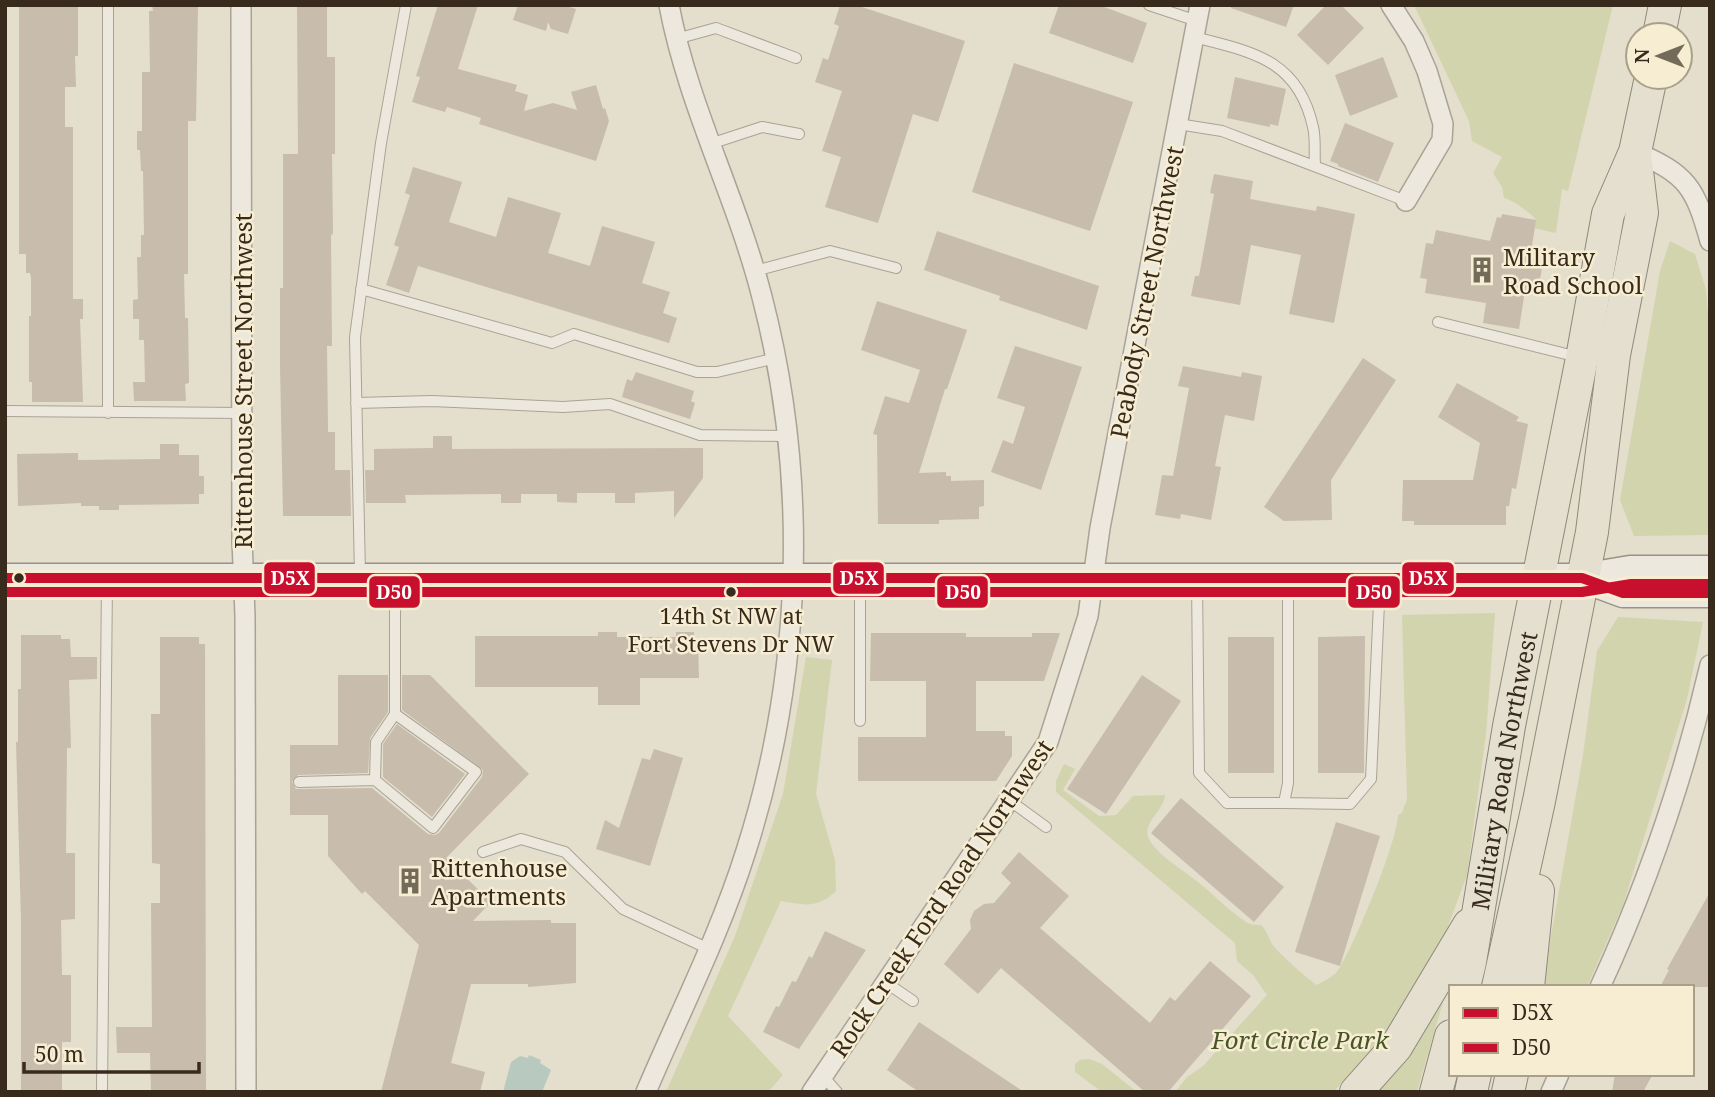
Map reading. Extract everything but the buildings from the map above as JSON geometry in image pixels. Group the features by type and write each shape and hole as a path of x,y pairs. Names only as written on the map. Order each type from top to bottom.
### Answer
{"main road":[{"path":"1635,152 1648,91"},
{"name":"Military Road Northwest","path":"1464,985 1509,726 1608,214 1635,152"},
{"name":"Military Road Northwest","path":"1498,985 1553,729 1601,466 1614,355 1642,214 1635,152"},
{"path":"1528,985 1553,729"},
{"path":"1356,1092 1396,1047 1466,933 1483,888"},
{"path":"1436,1092 1449,1043"}],"street":[{"name":"Rittenhouse Street Northwest","path":"241,5 246,1092"},
{"path":"646,1092 709,949 746,851 771,757 786,670 793,578 793,507 788,436 776,358 755,271 688,85 669,5"},
{"path":"1391,5 1427,71 1443,124 1442,140 1406,201"},
{"name":"Peabody Street Northwest","path":"1094,578 1100,528 1197,21"},
{"path":"1635,152 1665,164 1684,181 1698,202 1710,241"},
{"path":"5,578 1582,578 1630,570 1710,570"},
{"name":"Rock Creek Ford Road Northwest","path":"818,1084 1048,742 1085,629 1094,578"},
{"path":"1582,578 1623,593 1710,593"},
{"path":"1601,985 1627,928 1662,835 1681,779 1710,665"},
{"path":"1551,1092 1558,1076"}],"lane":[{"path":"108,5 108,413"},
{"path":"360,578 355,337 382,143 406,5"},
{"path":"1149,5 1197,21 1239,49 1273,63 1291,78 1301,95 1313,128 1315,165"},
{"path":"676,39 716,28 796,58"},
{"path":"1178,124 1222,131 1406,201"},
{"path":"709,144 762,127 799,134"},
{"path":"755,271 830,251 896,268"},
{"path":"361,289 552,343 574,334 697,372 717,372 776,358"},
{"path":"1438,322 1582,358"},
{"path":"356,402 432,401 563,407 610,404 700,435 788,436"},
{"path":"5,411 242,413"},
{"path":"102,1092 107,578"},
{"path":"375,780 376,742 395,714 395,578"},
{"path":"859,578 860,721"},
{"path":"1197,578 1199,773 1227,803 1350,804 1371,779 1380,578"},
{"path":"1284,803 1288,783 1288,578"},
{"path":"299,782 375,780 433,828 476,772 395,714"},
{"path":"1009,800 1046,827"},
{"path":"483,852 521,839 565,852 623,909 709,949"},
{"path":"885,981 913,1001"},
{"path":"818,1084 838,1092"}],"green space":[{"path":"1414,5 1613,5 1568,191 1562,189 1556,233 1534,228 1534,217 1504,198 1502,187 1493,173 1502,157 1472,141 1469,121"},
{"path":"1670,241 1695,254 1706,290 1710,341 1708,535 1634,536 1620,500 1660,271"},
{"name":"Fort Circle Park","path":"1495,613 1486,734 1467,875 1430,975 1379,1045 1333,1092 1175,1092 1187,1077 1203,1066 1267,995 1253,975 1237,961 1235,943 1056,792 1056,781 1064,764 1075,769 1063,790 1099,816 1116,815 1133,796 1165,795 1148,828 1147,833 1152,844 1239,917 1250,924 1261,925 1275,948 1317,985 1335,974 1346,956 1374,893 1391,847 1398,815 1402,813 1407,799 1402,615"},
{"path":"1618,617 1703,622 1687,699 1623,905 1588,985 1542,985 1583,755 1597,651"},
{"path":"806,657 832,660 816,794 835,860 836,891 816,903 781,901 728,1016 783,1075 768,1092 666,1092 735,936 783,794"},
{"name":"Fort Circle Park","path":"1447,988 1417,1092 1377,1092"},
{"path":"1089,1059 1102,1064 1137,1092 1102,1092 1075,1072 1075,1064"}],"shaded area":[{"path":"529,1055 541,1060 540,1063 551,1070 542,1092 503,1092 511,1062 520,1056 528,1058"}],"transit line":[{"name":"D5X","path":"5,578 1582,578 1623,593 1710,593"},
{"name":"D50","path":"5,592 1582,592 1631,584 1710,584"}],"place":[{"name":"Military Road School","path":"1482,270"},
{"name":"14th St NW at Fort Stevens Dr NW","path":"731,592"},
{"name":"Rittenhouse Apartments","path":"410,881"}]}
